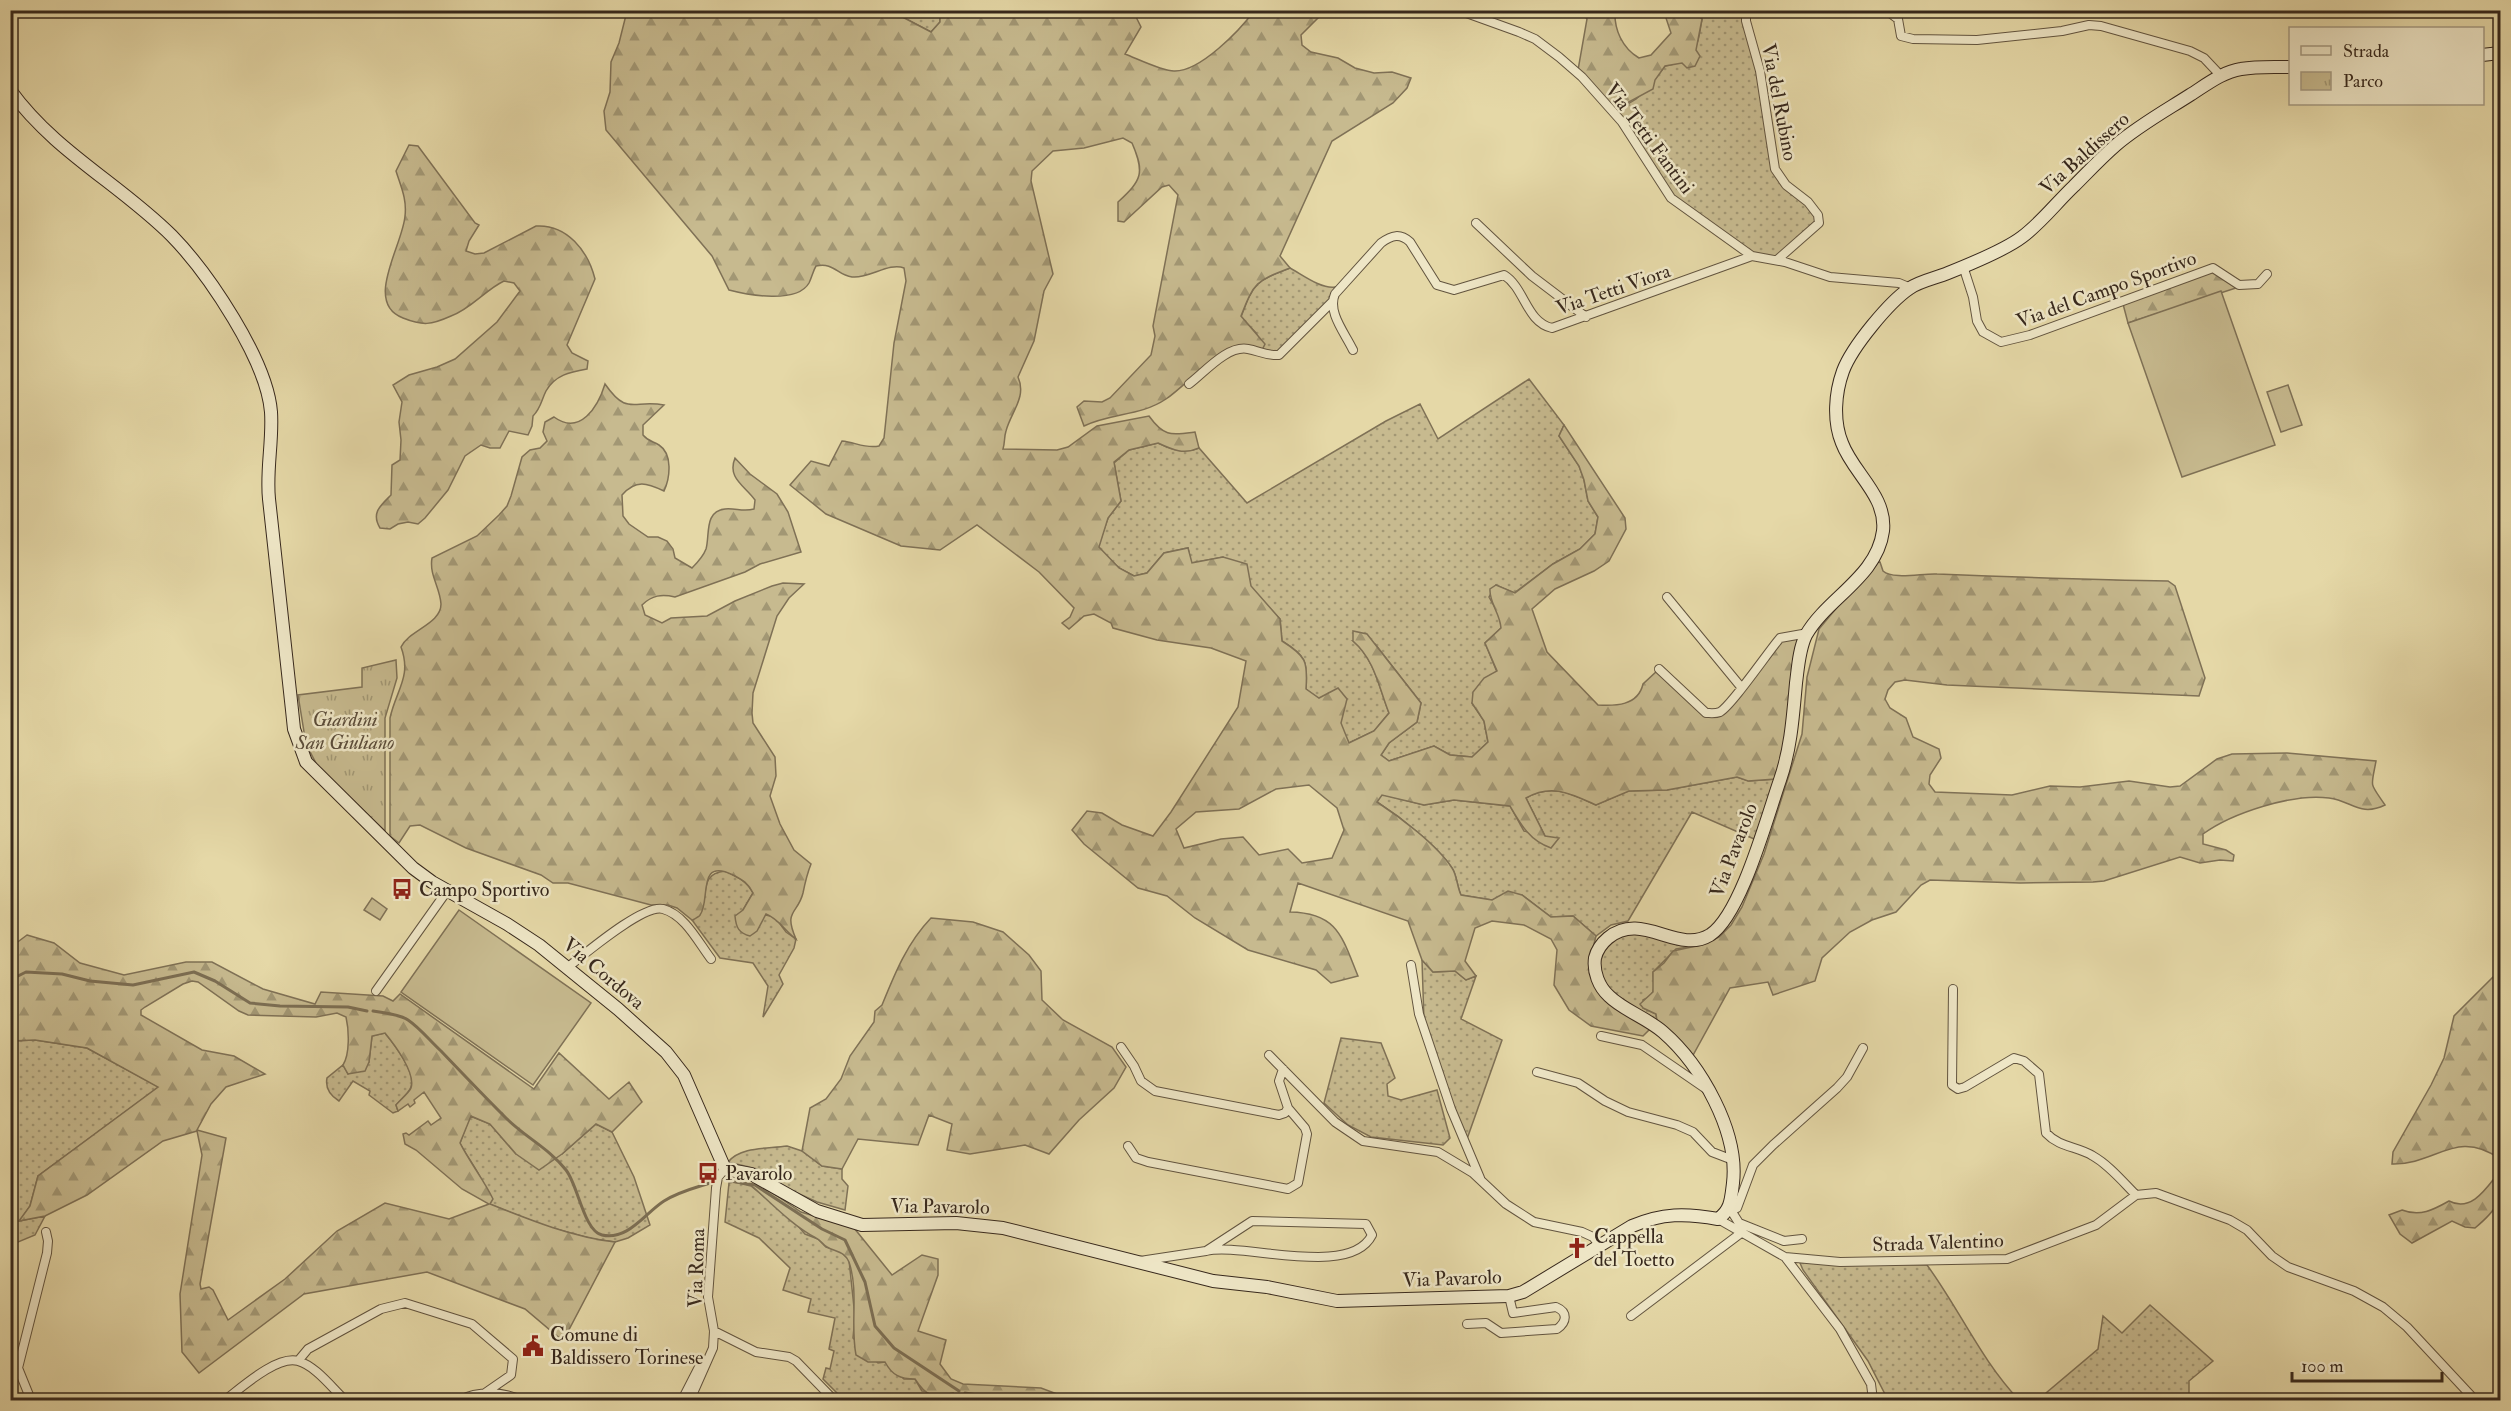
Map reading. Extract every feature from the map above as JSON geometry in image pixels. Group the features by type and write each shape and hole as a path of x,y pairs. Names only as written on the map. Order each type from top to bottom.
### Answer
{"street":[{"name":"Via Tetti Fantini","path":"1458,10 1535,39 1559,57 1582,77 1622,122 1671,198 1752,256"},
{"name":"Via del Rubino","path":"1746,10 1746,21 1760,70 1775,169 1786,185 1808,202 1818,215 1819,223 1777,260"},
{"path":"1886,10 1898,19 1901,36 1913,39 1977,39 2062,31 2089,26 2108,27 2190,51 2204,58 2221,76"},
{"path":"2484,55 2500,53"},
{"name":"Via Baldissero","path":"1911,288 2020,238 2117,144 2221,76 2241,69 2289,67"},
{"name":"Via Cordova","path":"10,90 24,110 49,135 171,235 198,266 247,340 259,366 271,411 268,494 295,737 306,762 421,874 507,924 568,967 629,1018 676,1063 695,1096 725,1169"},
{"path":"1476,223 1532,276 1587,317"},
{"name":"Via Tetti Viora","path":"1332,302 1335,294 1389,236 1404,237 1410,242 1437,285 1454,290 1504,275 1511,279 1542,326 1552,328 1752,256"},
{"path":"1752,256 1777,260 1830,277 1899,283 1911,288"},
{"name":"Via del Campo Sportivo","path":"1963,266 1977,321 1983,333 2001,342 2030,336 2213,268 2239,285 2258,284 2267,274"},
{"name":"Via Pavarolo","path":"725,1169 751,1174 817,1211 862,1224 956,1223 1003,1228 1213,1281 1267,1287 1337,1301 1509,1296 1523,1292 1632,1226 1664,1215 1726,1214 1731,1199 1734,1171 1732,1150 1720,1113 1709,1091 1701,1077 1666,1033 1610,997 1599,983 1595,956 1612,934 1627,928 1649,929 1672,938 1696,939 1709,936 1726,920 1743,884 1788,757 1799,658 1804,638 1816,620 1862,574 1876,552 1883,531 1877,500 1842,443 1837,422 1837,402 1844,368 1855,349 1882,315 1911,288"},
{"path":"1332,302 1333,311 1353,350"},
{"path":"1189,384 1232,351 1246,348 1268,356 1279,355 1332,302"},
{"path":"1667,597 1742,687"},
{"path":"1659,669 1706,713 1720,712 1780,638 1808,633"},
{"path":"376,991 447,891"},
{"path":"568,967 646,911 662,909 682,920 711,959"},
{"path":"1411,965 1422,1024 1451,1109 1481,1181"},
{"path":"1953,989 1952,1085 1958,1089 1965,1087 2014,1058 2024,1061 2039,1074 2046,1133 2053,1140 2070,1149 2095,1157 2136,1195 2156,1193 2230,1220 2247,1230 2272,1256 2288,1267 2354,1291 2383,1307 2407,1327 2475,1401"},
{"path":"1601,1036 1642,1045 1709,1091"},
{"path":"1121,1047 1134,1066 1141,1082 1155,1091 1279,1115 1285,1113 1288,1108"},
{"path":"1726,1214 1737,1208 1753,1165 1837,1088 1847,1077 1863,1048"},
{"path":"1269,1055 1335,1122 1363,1141 1438,1152 1481,1181 1506,1204 1534,1221 1582,1232 1593,1237 1600,1246"},
{"path":"1128,1146 1136,1158 1148,1162 1288,1189 1298,1183 1301,1175 1307,1134 1305,1128 1288,1108 1280,1081 1283,1069"},
{"path":"1537,1072 1578,1083 1605,1101 1628,1112 1677,1125 1693,1132 1712,1152 1733,1160"},
{"name":"Via Roma","path":"690,1401 713,1348 714,1331 708,1297 716,1188 718,1177 725,1169"},
{"name":"Strada Valentino","path":"1785,1257 1840,1262 2007,1259 2096,1225 2136,1195"},
{"path":"1726,1214 1741,1233 1785,1257 1840,1329 1871,1384 1873,1401"},
{"path":"1726,1214 1784,1241 1802,1239"},
{"path":"1136,1262 1206,1251 1215,1249 1273,1255 1328,1256 1353,1251 1369,1241 1372,1235 1366,1224 1358,1222 1306,1224 1252,1221 1206,1251"},
{"path":"30,1401 18,1368 47,1253 46,1232"},
{"path":"1631,1316 1741,1233"},
{"path":"1467,1324 1486,1323 1501,1333 1557,1329 1563,1323 1564,1312 1556,1307 1513,1313 1509,1296"},
{"path":"298,1361 308,1348 381,1309 405,1303 472,1324 513,1359 511,1375 485,1393 460,1401"},
{"path":"714,1331 756,1352 789,1357 796,1361 834,1401"},
{"path":"682,1401 703,1360 713,1348"},
{"path":"225,1401 271,1367 284,1361 298,1361 315,1372 345,1401"},
{"path":"485,1393 513,1397 520,1401"}],"green space":[{"path":"627,11 891,11 931,32 940,22 940,11 1133,11 1141,27 1125,54 1174,71 1196,65 1207,57 1229,39 1254,11 1325,11 1301,35 1302,45 1311,52 1338,58 1355,68 1374,73 1392,72 1411,78 1407,88 1393,103 1332,141 1280,256 1290,268 1258,284 1249,296 1241,316 1265,344 1262,350 1247,345 1235,347 1214,359 1156,405 1084,426 1077,407 1084,401 1102,402 1110,398 1151,355 1155,336 1153,326 1178,195 1169,185 1162,187 1124,222 1118,221 1118,202 1132,188 1139,176 1139,162 1132,143 1123,138 1084,148 1053,151 1032,171 1031,181 1053,274 1044,291 1034,341 1018,377 1021,391 1008,424 1003,449 1057,450 1068,447 1097,426 1149,416 1159,428 1169,433 1195,432 1199,448 1194,450 1178,451 1158,443 1129,450 1114,462 1121,501 1108,518 1099,547 1119,568 1134,576 1147,573 1164,553 1188,548 1192,563 1223,557 1247,564 1251,586 1280,619 1282,641 1301,655 1304,660 1306,689 1319,698 1338,688 1347,699 1341,723 1349,743 1374,731 1389,713 1376,675 1366,657 1353,641 1353,631 1367,634 1421,703 1417,722 1389,743 1381,755 1389,761 1434,746 1450,755 1472,757 1488,742 1484,721 1472,703 1473,692 1484,678 1497,671 1485,643 1501,628 1490,589 1496,585 1515,593 1553,564 1580,549 1595,534 1598,517 1588,501 1579,466 1559,436 1564,425 1625,518 1626,529 1609,561 1594,571 1555,589 1532,609 1547,652 1598,705 1618,705 1631,701 1643,684 1657,671 1714,716 1781,640 1800,637 1784,754 1776,779 1748,781 1737,777 1667,790 1629,791 1596,805 1562,792 1545,791 1535,794 1526,798 1545,836 1559,838 1551,848 1532,837 1510,806 1454,800 1424,805 1382,795 1377,802 1418,832 1437,850 1454,871 1461,895 1492,900 1508,891 1522,895 1551,917 1573,916 1596,936 1589,964 1595,984 1651,1028 1643,1036 1591,1026 1569,1010 1554,985 1557,950 1551,939 1524,925 1492,921 1475,928 1465,961 1476,976 1466,980 1455,971 1433,972 1422,960 1408,921 1298,883 1290,912 1306,913 1328,922 1342,939 1358,976 1331,983 1316,970 1248,950 1195,918 1167,896 1138,888 1084,844 1072,830 1087,811 1102,813 1122,825 1153,836 1171,812 1238,707 1246,661 1211,648 1157,640 1113,628 1111,623 1094,614 1084,616 1069,629 1062,623 1070,617 1074,608 1039,572 977,525 940,550 901,546 826,514 790,485 811,461 829,466 842,441 874,447 879,446 884,438 894,343 906,281 904,268 892,267 865,276 852,277 822,265 816,266 809,283 803,290 794,294 772,296 729,290 712,256 606,130 604,111 610,92 611,62 619,43","holes":["1309,785 1337,808 1344,830 1332,858 1302,863 1288,849 1259,855 1243,837 1221,839 1184,848 1176,829 1196,812 1239,809 1276,789"]},
{"path":"891,11 940,11 940,22 931,32"},
{"path":"1581,11 1615,11 1620,37 1628,49 1639,58 1651,55 1671,33 1665,15 1669,11 1692,11 1702,19 1696,50 1700,56 1695,66 1687,68 1682,63 1665,66 1655,80 1653,89 1623,105 1615,112 1578,70 1587,19"},
{"path":"1692,11 1746,11 1759,71 1775,169 1807,203 1818,223 1777,259 1753,255 1671,198 1615,112 1640,95 1665,66 1684,60 1694,51 1702,19"},
{"path":"409,145 418,146 475,223 479,225 466,251 475,254 484,253 536,226 547,227 557,230 574,241 587,259 595,279 567,345 572,353 588,361 587,369 564,375 554,381 533,416 528,435 509,431 500,448 481,445 465,456 448,490 425,518 418,524 408,522 390,529 380,528 376,518 380,506 391,495 392,465 400,460 399,422 402,402 393,385 409,375 455,359 497,322 520,291 514,283 504,281 458,313 432,323 410,321 392,310 386,300 388,272 405,216 403,193 396,171"},
{"path":"1290,268 1318,284 1335,287 1330,300 1279,351 1269,353 1262,350 1256,333 1241,317 1249,296 1258,284"},
{"path":"2213,268 2239,287 2128,323 2123,304"},
{"path":"2221,291 2275,445 2182,477 2128,323"},
{"path":"1529,379 1564,425 1559,436 1579,466 1588,501 1598,517 1595,534 1580,549 1553,564 1514,593 1496,585 1489,597 1500,616 1501,628 1485,643 1497,672 1472,703 1484,721 1488,742 1472,757 1450,755 1434,746 1389,761 1381,755 1389,743 1417,722 1421,703 1375,644 1353,641 1371,666 1389,713 1374,731 1349,743 1331,713 1306,689 1306,665 1301,655 1282,641 1280,619 1223,557 1191,563 1188,548 1164,553 1147,573 1134,576 1119,568 1098,547 1108,518 1121,501 1114,463 1129,450 1158,443 1178,450 1188,451 1199,448 1247,503 1386,421 1420,404 1438,439"},
{"path":"605,384 626,404 664,405 643,425 643,435 659,445 667,454 669,473 666,486 664,491 642,484 627,490 622,495 623,516 629,524 648,537 658,537 667,541 673,549 675,558 692,568 706,549 709,524 714,514 725,509 754,509 755,500 738,481 733,471 735,458 750,474 777,494 788,512 801,552 760,564 745,572 675,597 653,597 642,605 645,615 662,623 671,618 707,616 735,601 772,586 783,583 804,584 789,598 777,616 753,693 752,713 753,723 775,757 776,776 770,796 780,824 794,850 811,864 801,900 791,917 792,930 796,939 775,919 766,914 757,931 750,936 741,932 737,927 735,916 743,910 753,893 742,880 721,871 709,876 703,909 700,916 692,920 677,908 668,905 651,905 568,883 553,883 541,875 466,848 420,825 410,826 399,843 390,836 390,718 404,675 405,667 401,647 440,611 441,604 432,570 432,558 477,536 499,515 507,506 511,496 522,457 530,450 540,448 547,441 543,432 545,422 554,417 563,422 580,421 593,410"},
{"path":"2288,385 2302,425 2281,432 2267,392"},
{"path":"1880,562 1883,571 1901,576 1937,574 2168,581 2175,586 2205,678 2199,696 1947,685 1905,680 1895,682 1888,690 1885,699 1890,708 1906,718 1913,737 1939,749 1941,758 1930,775 1929,784 1935,792 2012,795 2050,786 2080,787 2129,781 2170,787 2180,786 2217,759 2232,754 2287,753 2376,761 2373,784 2385,805 2362,809 2329,798 2314,797 2281,802 2246,812 2203,834 2203,844 2226,850 2234,855 2233,861 2200,863 2180,857 2104,881 2093,882 2020,883 1930,880 1921,885 1896,912 1872,920 1850,932 1822,958 1815,981 1773,995 1768,982 1730,988 1692,1057 1657,1021 1656,1014 1643,1008 1640,1004 1653,992 1653,972 1673,951 1701,945 1719,937 1731,925 1742,907 1764,854 1802,734 1807,677 1819,629 1874,563"},
{"name":"Giardini San Giuliano","path":"396,660 397,678 385,718 385,831 318,767 306,744 298,695 362,687 362,668"},
{"path":"1737,777 1749,781 1776,779 1754,839 1692,812 1628,921 1611,925 1596,936 1573,916 1551,917 1522,895 1492,900 1461,895 1454,871 1437,850 1418,832 1377,802 1381,794 1424,805 1454,800 1510,806 1524,831 1545,836 1526,798 1544,791 1561,792 1596,805 1628,791 1667,790"},
{"path":"725,871 745,882 753,893 743,910 775,917 786,932 796,939 794,948 779,975 783,984 763,1017 768,986 753,963 720,958 692,920 699,914 702,907 710,878 715,873"},
{"path":"372,898 387,909 380,920 364,910"},
{"path":"459,910 591,1003 533,1085 401,992"},
{"path":"931,918 973,922 1003,932 1029,955 1041,971 1042,1000 1063,1020 1112,1047 1126,1067 1114,1088 1079,1120 1049,1154 1025,1145 970,1154 947,1150 952,1124 929,1115 918,1145 858,1139 842,1169 822,1166 802,1151 810,1108 826,1099 841,1079 850,1056 874,1022 875,1011 882,1005 908,948"},
{"path":"1628,931 1700,942 1701,945 1676,949 1653,972 1654,989 1651,995 1643,1000 1643,1008 1656,1014 1657,1021 1612,995 1602,981 1598,957 1604,946"},
{"path":"27,935 54,943 80,963 124,975 186,962 212,962 263,989 315,1004 321,992 383,996 393,1001 400,994 534,1089 559,1053 609,1099 629,1082 642,1102 612,1132 596,1124 562,1154 539,1170 516,1154 490,1124 471,1116 460,1143 493,1199 490,1204 567,1232 615,1242 563,1341 525,1309 427,1272 304,1294 199,1373 182,1352 180,1294 202,1155 197,1131 163,1141 87,1195 45,1216 19,1221 30,1206 38,1176 158,1087 87,1048 35,1040 11,1041 11,947","holes":["198,982 248,1015 316,1017 337,1013 346,1017 348,1042 343,1065 348,1074 365,1071 369,1062 372,1036 385,1033 403,1059 412,1082 410,1090 396,1105 398,1111 408,1104 410,1107 415,1103 414,1100 424,1092 441,1118 431,1125 428,1121 409,1135 403,1134 405,1144 416,1150 462,1189 489,1204 449,1219 385,1203 337,1231 285,1279 228,1320 213,1290 209,1287 201,1289 200,1284 226,1138 197,1130 211,1104 226,1087 265,1074 234,1056 202,1050 141,1015 141,1010 145,1007 183,984"]},
{"path":"1422,960 1433,972 1455,971 1466,980 1476,976 1461,1019 1502,1040 1467,1139 1452,1108 1424,1021"},
{"path":"2500,970 2500,1159 2485,1150 2458,1147 2407,1163 2392,1164 2393,1152 2444,1058 2454,1016"},
{"path":"385,1033 403,1058 412,1081 410,1089 396,1105 398,1111 393,1113 369,1095 370,1091 353,1081 339,1101 336,1099 328,1088 327,1078 343,1065 348,1074 369,1062 372,1036"},
{"path":"1341,1038 1381,1043 1395,1078 1387,1084 1388,1096 1401,1100 1437,1090 1450,1138 1443,1145 1371,1137 1348,1125 1324,1103"},
{"path":"35,1040 87,1048 159,1087 38,1176 30,1206 20,1221 45,1216 35,1235 11,1245 10,1041"},
{"path":"470,1116 490,1124 516,1154 562,1154 596,1124 612,1132 634,1177 650,1225 628,1238 615,1242 593,1239 545,1226 489,1204 482,1180 460,1143"},
{"path":"787,1146 802,1151 822,1166 842,1169 842,1179 848,1186 845,1210 817,1202 784,1187 757,1169 728,1162 733,1157 747,1151"},
{"path":"2500,1171 2497,1204 2475,1228 2465,1227 2452,1221 2412,1243 2400,1234 2389,1215 2402,1210 2415,1213 2426,1212 2449,1201 2465,1204 2484,1191"},
{"path":"729,1183 751,1186 793,1220 805,1234 818,1239 826,1247 840,1251 849,1260 855,1317 853,1338 878,1363 885,1362 904,1379 915,1379 922,1391 954,1393 954,1400 844,1400 823,1379 826,1368 830,1369 834,1351 829,1349 835,1318 808,1312 811,1299 783,1290 790,1268 759,1238 725,1222"},
{"path":"755,1184 767,1189 801,1212 854,1228 892,1275 922,1255 938,1259 938,1275 918,1331 946,1340 940,1364 951,1379 963,1384 1041,1388 1073,1400 954,1400 953,1393 931,1395 923,1390 915,1379 901,1377 894,1373 885,1362 868,1362 856,1355 852,1273 847,1258 791,1221 752,1186"},
{"path":"1800,1263 1927,1265 1982,1352 2005,1385 2019,1400 1888,1400 1868,1361 1803,1270"},
{"path":"2150,1305 2213,1361 2189,1381 2189,1400 2042,1400 2046,1393 2098,1349 2103,1316 2122,1333"}],"waterway":[{"path":"10,980 26,972 62,974 90,981 133,985 194,972 215,981 250,1003 348,1007 367,1011"},
{"path":"373,1011 400,1016 412,1023 511,1123 559,1162 570,1177 586,1217 596,1232 611,1236 620,1234 636,1225 669,1198 710,1183"},
{"path":"730,1181 755,1185 822,1229 845,1240 865,1282 875,1326 894,1348 959,1391"},
{"path":"965,1393 1008,1400"}],"place":[{"name":"Campo Sportivo","path":"402,889"},
{"name":"Pavarolo","path":"708,1173"},
{"name":"Cappella del Toetto","path":"1577,1248"},
{"name":"Comune di Baldissero Torinese","path":"533,1346"}]}
